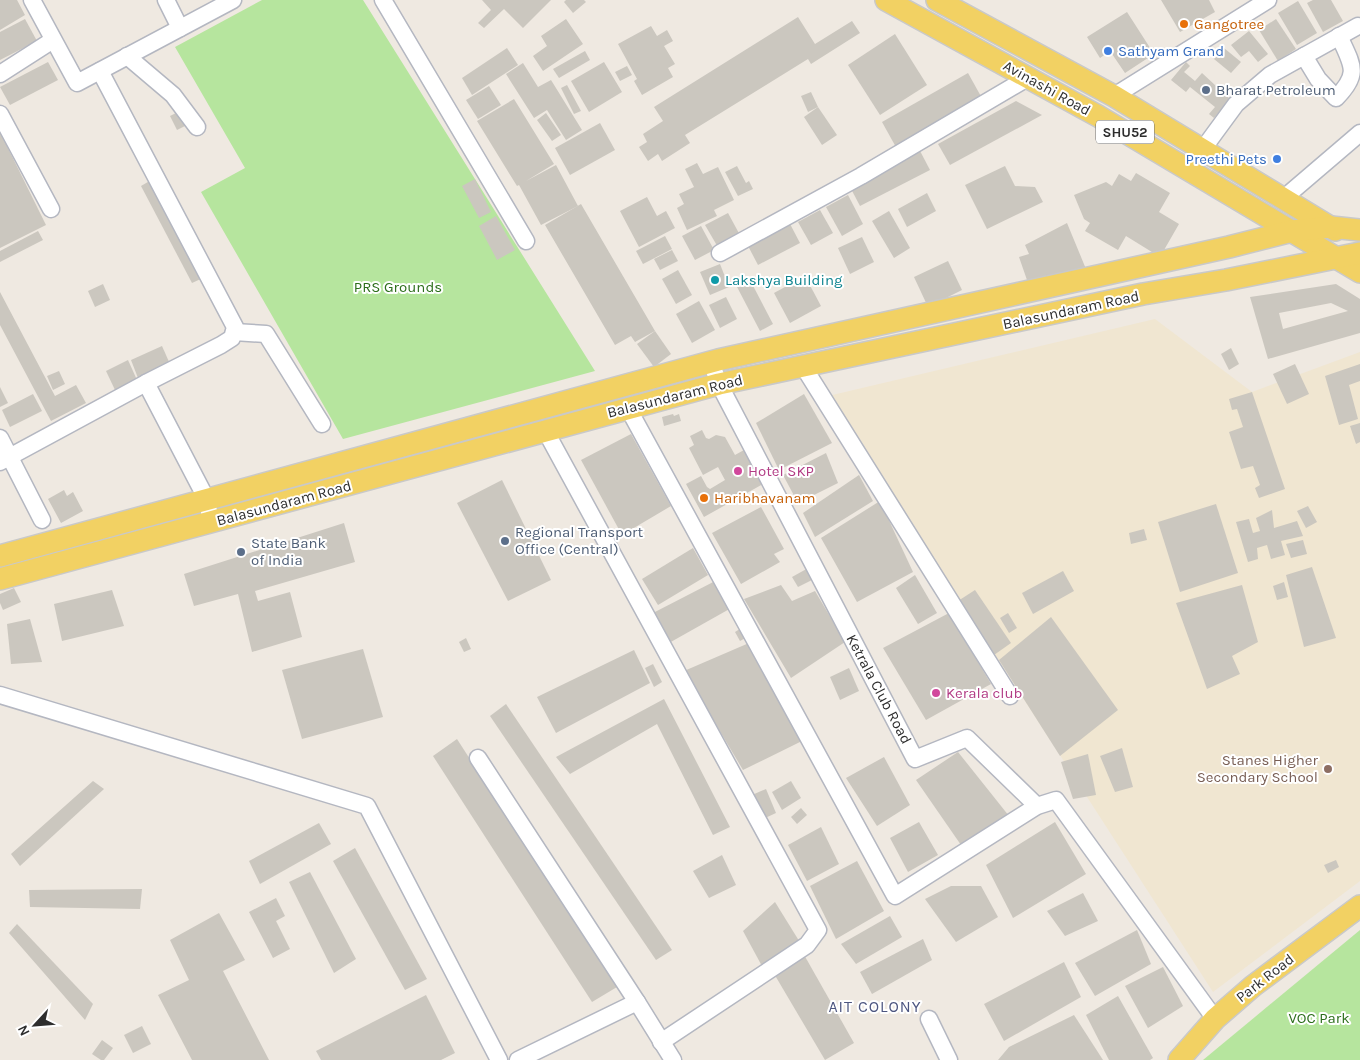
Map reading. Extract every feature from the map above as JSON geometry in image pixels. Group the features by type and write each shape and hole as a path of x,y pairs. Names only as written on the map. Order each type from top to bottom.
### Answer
{"main road":[{"name":"Avinashi Road","path":"886,0 1098,116 1360,272"},
{"name":"Avinashi Road","path":"937,0 1114,96 1360,245"},
{"name":"Balasundaram Road","path":"0,556 711,362 1229,247 1292,231 1331,227"},
{"path":"1331,227 1360,230"},
{"name":"Balasundaram Road","path":"0,579 719,384 1143,294 1226,280 1360,253"},
{"path":"493,421 500,443"},
{"name":"Park Road","path":"1179,1060 1215,1019 1253,986 1360,906"}],"street":[{"path":"32,0 76,83 234,0"},
{"path":"166,0 180,28"},
{"path":"383,0 526,241"},
{"path":"1114,96 1268,0"},
{"path":"1202,149 1236,104 1270,75 1358,26"},
{"path":"1304,56 1318,79 1336,98 1347,89 1354,78 1353,67 1339,36"},
{"path":"0,74 53,40"},
{"path":"127,56 173,95 197,127"},
{"path":"5,459 221,345 232,338 234,332 235,327 100,71"},
{"path":"720,254 861,176 1029,77"},
{"path":"0,114 51,209"},
{"path":"1284,198 1360,133"},
{"path":"234,332 266,334 322,424"},
{"path":"711,362 719,384"},
{"path":"802,366 1010,696"},
{"path":"146,383 207,500 211,522"},
{"name":"Ketrala Club Road","path":"719,384 915,759 967,738 1037,806"},
{"path":"628,408 895,896 1037,806 1056,800 1215,1019"},
{"path":"545,430 818,930 807,944 661,1042"},
{"path":"0,438 5,459 42,520"},
{"path":"0,696 367,806 499,1060"},
{"path":"478,758 673,1060"},
{"path":"518,1060 636,1002"},
{"path":"930,1019 949,1060"}],"shaded area":[{"path":"1155,319 1252,392 1360,352 1360,881 1213,992 828,396"}],"green space":[{"name":"PRS Grounds","path":"262,0 363,0 595,371 343,439 201,192 245,168 175,47"},
{"name":"VOC Park","path":"1360,930 1360,1060 1203,1060"}],"building":[{"path":"0,0 17,0 25,15 0,30"},
{"path":"482,0 551,0 523,28 504,9 484,28 478,23 491,10"},
{"path":"566,0 584,0 586,2 573,13 564,2"},
{"path":"1161,0 1209,0 1215,12 1180,32"},
{"path":"1313,0 1331,0 1343,21 1323,32 1307,3"},
{"path":"1298,1 1317,33 1297,45 1278,13"},
{"path":"1127,12 1154,54 1125,73 1110,51 1100,58 1087,37"},
{"path":"798,17 815,44 852,21 860,33 811,64 808,59 685,135 690,143 662,161 658,154 648,161 639,147 647,142 643,134 663,121 654,107"},
{"path":"25,19 37,41 0,60 0,32"},
{"path":"566,19 583,44 543,71 533,56 547,46 541,36"},
{"path":"1276,19 1296,49 1278,61 1259,30"},
{"path":"651,26 657,36 667,30 673,41 664,46 675,64 668,68 673,77 642,95 634,81 637,79 618,44"},
{"path":"1249,31 1268,54 1258,62 1249,51 1241,57 1231,45"},
{"path":"895,34 927,85 880,115 848,65"},
{"path":"507,48 518,65 472,95 462,78"},
{"path":"1224,48 1241,62 1231,73 1214,59"},
{"path":"585,51 590,60 559,78 553,69"},
{"path":"48,62 58,80 10,105 0,87"},
{"path":"604,62 622,92 589,112 571,81"},
{"name":"Bharat Petroleum","path":"1186,62 1190,66 1184,72 1195,81 1202,73 1230,99 1214,118 1209,114 1215,107 1190,87 1186,92 1171,80"},
{"path":"523,63 538,87 551,80 582,130 566,140 547,110 534,118 506,74"},
{"path":"627,66 632,75 620,81 615,72"},
{"path":"968,73 983,100 897,149 882,122"},
{"path":"567,85 581,111 574,114 561,88"},
{"path":"489,86 501,105 478,119 466,100"},
{"path":"811,92 818,107 808,112 801,96"},
{"path":"514,99 554,164 526,181 556,165 578,206 541,225 519,185 517,186 477,121"},
{"path":"1016,101 1042,115 950,165 938,144"},
{"path":"818,107 837,135 822,145 804,117"},
{"path":"178,112 185,126 177,130 170,116"},
{"path":"546,113 561,135 552,141 537,120"},
{"path":"600,123 615,150 570,175 555,148"},
{"path":"0,132 46,225 0,248"},
{"path":"919,149 930,170 860,206 849,185"},
{"path":"697,163 703,174 718,167 734,200 714,210 717,216 687,230 677,208 684,204 679,194 694,187 685,169"},
{"path":"737,166 746,183 749,181 753,189 738,196 725,172"},
{"path":"1005,166 1015,186 1035,187 1043,202 987,229 965,185"},
{"path":"1136,173 1170,193 1159,212 1179,224 1160,257 1126,236 1118,250 1085,231 1090,223 1084,219 1074,195 1106,182 1112,186 1119,174 1131,181"},
{"path":"153,179 205,277 192,283 141,186"},
{"path":"475,179 491,212 479,218 462,186"},
{"path":"927,193 936,211 907,227 898,209"},
{"path":"848,195 863,224 842,236 826,207"},
{"path":"647,197 657,216 666,211 675,228 639,247 620,211"},
{"path":"581,204 655,331 635,342 631,336 615,345 545,225"},
{"path":"820,210 833,233 811,245 798,222"},
{"path":"889,211 910,248 894,258 872,221"},
{"path":"728,213 741,237 719,249 705,225"},
{"path":"496,216 515,250 497,260 479,226"},
{"path":"789,222 800,243 758,265 747,244"},
{"path":"1067,223 1086,269 1027,280 1019,257 1029,254 1025,245"},
{"path":"701,226 714,250 695,260 682,236"},
{"path":"38,231 43,240 0,262 0,251"},
{"path":"665,236 672,249 643,264 636,251"},
{"path":"862,237 874,262 850,274 838,248"},
{"path":"672,250 678,261 660,270 654,259"},
{"path":"948,261 962,290 928,307 914,277"},
{"name":"Lakshya Building","path":"720,264 729,287 710,295 700,272"},
{"path":"678,270 692,295 676,304 662,279"},
{"path":"805,276 821,306 790,323 774,293"},
{"path":"749,278 773,324 760,331 736,285"},
{"path":"103,284 110,300 95,307 88,291"},
{"path":"1336,284 1360,299 1360,333 1268,359 1250,297","holes":["1331,303 1348,311 1283,329 1279,313"]},
{"path":"0,292 55,396 76,385 86,403 51,421 0,325"},
{"path":"726,297 737,319 720,328 709,305"},
{"path":"699,301 715,330 692,343 676,314"},
{"path":"655,331 671,354 654,367 637,344"},
{"path":"162,346 170,364 138,378 131,360"},
{"path":"1231,348 1239,364 1229,370 1221,354"},
{"path":"128,360 137,380 115,390 106,371"},
{"path":"1295,364 1309,394 1287,404 1273,374"},
{"path":"1360,364 1360,381 1349,385 1358,419 1339,425 1325,376"},
{"path":"59,371 65,384 53,390 47,376"},
{"path":"0,387 8,403 0,407"},
{"path":"1252,392 1285,489 1259,498 1255,488 1260,485 1253,466 1241,469 1229,432 1243,427 1237,409 1232,410 1229,399"},
{"path":"33,394 42,411 10,427 2,410"},
{"path":"804,394 832,443 779,470 756,423"},
{"path":"673,414 674,416 679,414 681,421 664,426 662,417"},
{"path":"1360,423 1360,442 1356,444 1350,426"},
{"name":"Hotel SKP","path":"702,430 706,438 709,439 716,435 725,437 735,455 744,450 763,484 704,517 686,484 701,476 710,489 725,480 718,467 703,475 689,448 694,445 690,436"},
{"path":"631,434 671,506 622,535 581,460"},
{"path":"826,453 838,483 798,503 783,475"},
{"path":"859,475 873,501 815,537 803,513"},
{"name":"Regional Transport Office (Central)","path":"502,480 551,580 508,601 457,503"},
{"path":"64,490 67,496 73,492 83,511 61,523 48,499"},
{"path":"880,501 913,572 857,602 821,538"},
{"path":"1216,504 1238,573 1180,592 1158,522"},
{"path":"1308,506 1317,522 1306,528 1297,511"},
{"path":"761,507 784,549 774,554 780,562 741,584 712,533"},
{"path":"1272,510 1274,528 1297,521 1303,536 1281,541 1285,555 1271,559 1267,545 1257,548 1258,559 1248,562 1236,522 1249,519 1253,533 1260,531 1256,518"},
{"path":"344,523 355,562 255,591 258,601 290,592 302,637 252,652 238,594 194,606 184,574"},
{"path":"1144,529 1147,540 1131,544 1129,533"},
{"path":"1303,540 1307,554 1291,558 1286,544"},
{"path":"693,548 708,575 658,605 642,579"},
{"path":"810,567 816,578 798,587 792,577"},
{"path":"1312,567 1336,638 1304,647 1286,575"},
{"path":"1063,571 1074,591 1033,614 1022,593"},
{"path":"915,575 937,613 918,624 896,588"},
{"path":"719,579 733,607 669,643 653,613"},
{"path":"1284,582 1288,597 1277,600 1273,586"},
{"path":"781,585 792,601 815,591 845,642 791,678 744,599"},
{"path":"1242,585 1258,642 1232,656 1240,674 1207,689 1176,603"},
{"path":"14,588 21,602 3,610 0,603 0,594"},
{"path":"112,590 124,626 62,641 54,604"},
{"path":"975,590 1011,643 994,655 958,601"},
{"path":"949,613 991,684 926,720 883,648"},
{"path":"1008,613 1017,628 1009,633 1000,618"},
{"path":"1051,617 1118,710 1060,756 999,660"},
{"path":"30,619 42,662 11,664 7,624"},
{"path":"743,627 749,636 740,641 735,632"},
{"path":"466,638 471,649 464,652 459,642"},
{"path":"749,643 802,741 743,770 684,671"},
{"path":"363,649 383,717 302,739 282,670"},
{"path":"634,650 650,683 556,733 537,697"},
{"path":"653,664 662,682 654,687 645,668"},
{"path":"849,668 859,691 840,700 830,677"},
{"path":"664,699 730,827 713,835 657,724 570,774 556,757"},
{"path":"506,704 672,950 656,960 490,716"},
{"path":"457,739 617,987 592,1002 433,756"},
{"path":"1122,748 1133,787 1115,792 1100,756"},
{"path":"958,752 1009,816 961,845 916,780"},
{"path":"1088,754 1096,795 1073,799 1061,762"},
{"path":"884,757 910,805 877,826 846,778"},
{"path":"93,781 104,789 20,866 11,854"},
{"path":"791,781 801,798 782,810 772,792"},
{"path":"766,789 776,813 763,819 752,795"},
{"path":"801,808 807,815 797,824 791,817"},
{"path":"919,822 938,855 908,872 890,838"},
{"path":"1055,822 1086,874 1013,918 986,865"},
{"path":"319,823 331,844 260,884 249,861"},
{"path":"821,827 839,864 807,881 788,845"},
{"path":"355,848 427,979 405,990 333,861"},
{"path":"722,855 736,885 709,898 693,871"},
{"path":"1336,860 1339,867 1328,873 1324,865"},
{"path":"857,861 884,911 836,939 810,886"},
{"path":"310,872 356,959 334,973 289,882"},
{"path":"951,886 981,886 998,917 956,942 925,899"},
{"path":"142,889 140,909 30,907 29,890"},
{"path":"1083,893 1098,921 1065,936 1047,911"},
{"path":"276,898 285,916 276,921 290,949 273,958 249,912"},
{"path":"775,902 801,944 763,968 743,931"},
{"path":"219,913 245,960 223,971 269,1060 192,1060 158,995 189,980 170,940"},
{"path":"890,916 902,937 856,964 841,944"},
{"path":"17,924 93,1004 85,1020 9,933"},
{"path":"1137,930 1151,964 1095,996 1075,963"},
{"path":"923,939 932,960 872,994 860,972"},
{"path":"803,953 854,1043 825,1060 773,972"},
{"path":"1064,962 1081,997 1004,1041 984,1004"},
{"path":"1163,967 1183,1006 1148,1028 1125,986"},
{"path":"426,995 455,1053 441,1060 321,1060 316,1051"},
{"path":"1118,996 1153,1058 1150,1060 1109,1060 1086,1015"},
{"path":"1074,1015 1103,1060 998,1060 1009,1047"},
{"path":"142,1026 151,1044 133,1053 124,1035"},
{"path":"102,1040 113,1048 104,1060 92,1054"}],"place":[{"name":"Gangotree","path":"1184,24"},
{"name":"Sathyam Grand","path":"1108,51"},
{"name":"Bharat Petroleum","path":"1206,90"},
{"name":"Preethi Pets","path":"1277,159"},
{"name":"Lakshya Building","path":"715,280"},
{"name":"Hotel SKP","path":"738,471"},
{"name":"Haribhavanam","path":"704,498"},
{"name":"Regional Transport Office (Central)","path":"505,541"},
{"name":"State Bank of India","path":"241,552"},
{"name":"Kerala club","path":"936,693"},
{"name":"Stanes Higher Secondary School","path":"1328,769"}],"district":[{"name":"AIT COLONY","path":"875,1006"}]}
